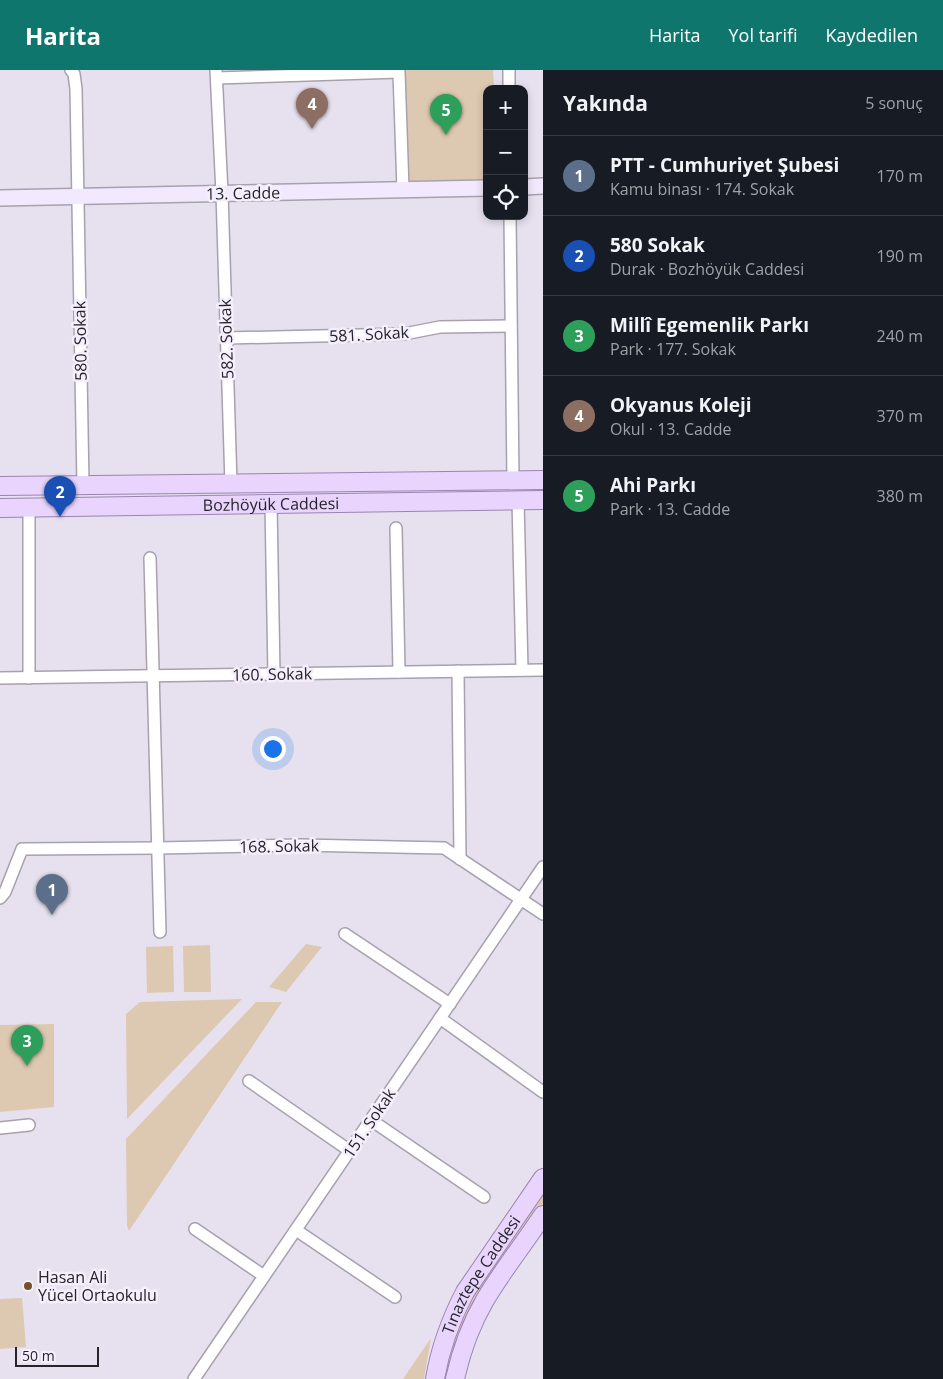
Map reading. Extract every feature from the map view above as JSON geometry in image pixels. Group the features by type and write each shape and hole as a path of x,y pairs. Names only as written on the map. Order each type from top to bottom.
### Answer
{"main road":[{"name":"Bozhöyük Caddesi","path":"0,486 543,480"},
{"name":"Bozhöyük Caddesi","path":"0,508 543,500"},
{"name":"Tınaztepe Caddesi","path":"435,1379 438,1363 455,1311 465,1292 543,1178"},
{"name":"Tınaztepe Caddesi","path":"455,1379 473,1323 485,1300 543,1215"}],"street":[{"name":"580. Sokak","path":"71,70 74,74 76,89 83,485"},
{"path":"509,70 509,85"},
{"path":"217,74 400,72 403,189"},
{"name":"582. Sokak","path":"217,74 231,484"},
{"path":"528,187 543,186"},
{"name":"13. Cadde","path":"0,198 483,188"},
{"path":"510,220 513,480"},
{"name":"581. Sokak","path":"226,338 404,334 440,327 511,326"},
{"path":"518,500 522,670"},
{"path":"271,504 274,674"},
{"path":"29,508 29,678"},
{"path":"396,528 399,672"},
{"path":"150,558 160,932"},
{"name":"160. Sokak","path":"0,678 543,670"},
{"path":"458,671 460,859"},
{"name":"168. Sokak","path":"0,898 5,892 22,848 300,845 444,848 543,914"},
{"name":"151. Sokak","path":"194,1379 543,867"},
{"path":"345,934 450,1004"},
{"path":"440,1018 543,1092"},
{"path":"248,1081 350,1151"},
{"path":"371,1120 484,1197"},
{"path":"0,1128 29,1125"},
{"path":"195,1229 264,1276"},
{"path":"296,1230 395,1298"}],"shaded area":[{"path":"403,70 493,70 494,85 483,85 483,182 407,182"},
{"path":"306,944 322,947 286,992 269,987"},
{"path":"210,945 211,992 184,992 183,946"},
{"path":"173,946 174,992 147,993 146,947"},
{"path":"242,999 127,1119 126,1014 140,1002"},
{"path":"256,1002 282,1002 129,1231 127,1226 126,1139"},
{"path":"54,1024 54,1107 0,1112 0,1025"},
{"path":"543,1192 543,1204 525,1230 449,1379 442,1379 462,1317 478,1288"},
{"path":"22,1298 26,1347 0,1349 0,1299"},
{"path":"431,1338 424,1379 403,1379"}],"place":[{"name":"Okyanus Koleji","path":"312,129"},
{"name":"Ahi Parkı","path":"446,135"},
{"name":"580 Sokak","path":"60,517"},
{"name":"PTT - Cumhuriyet Şubesi","path":"52,915"},
{"name":"Millî Egemenlik Parkı","path":"27,1066"},
{"name":"Hasan Ali Yücel Ortaokulu","path":"28,1286"}]}
